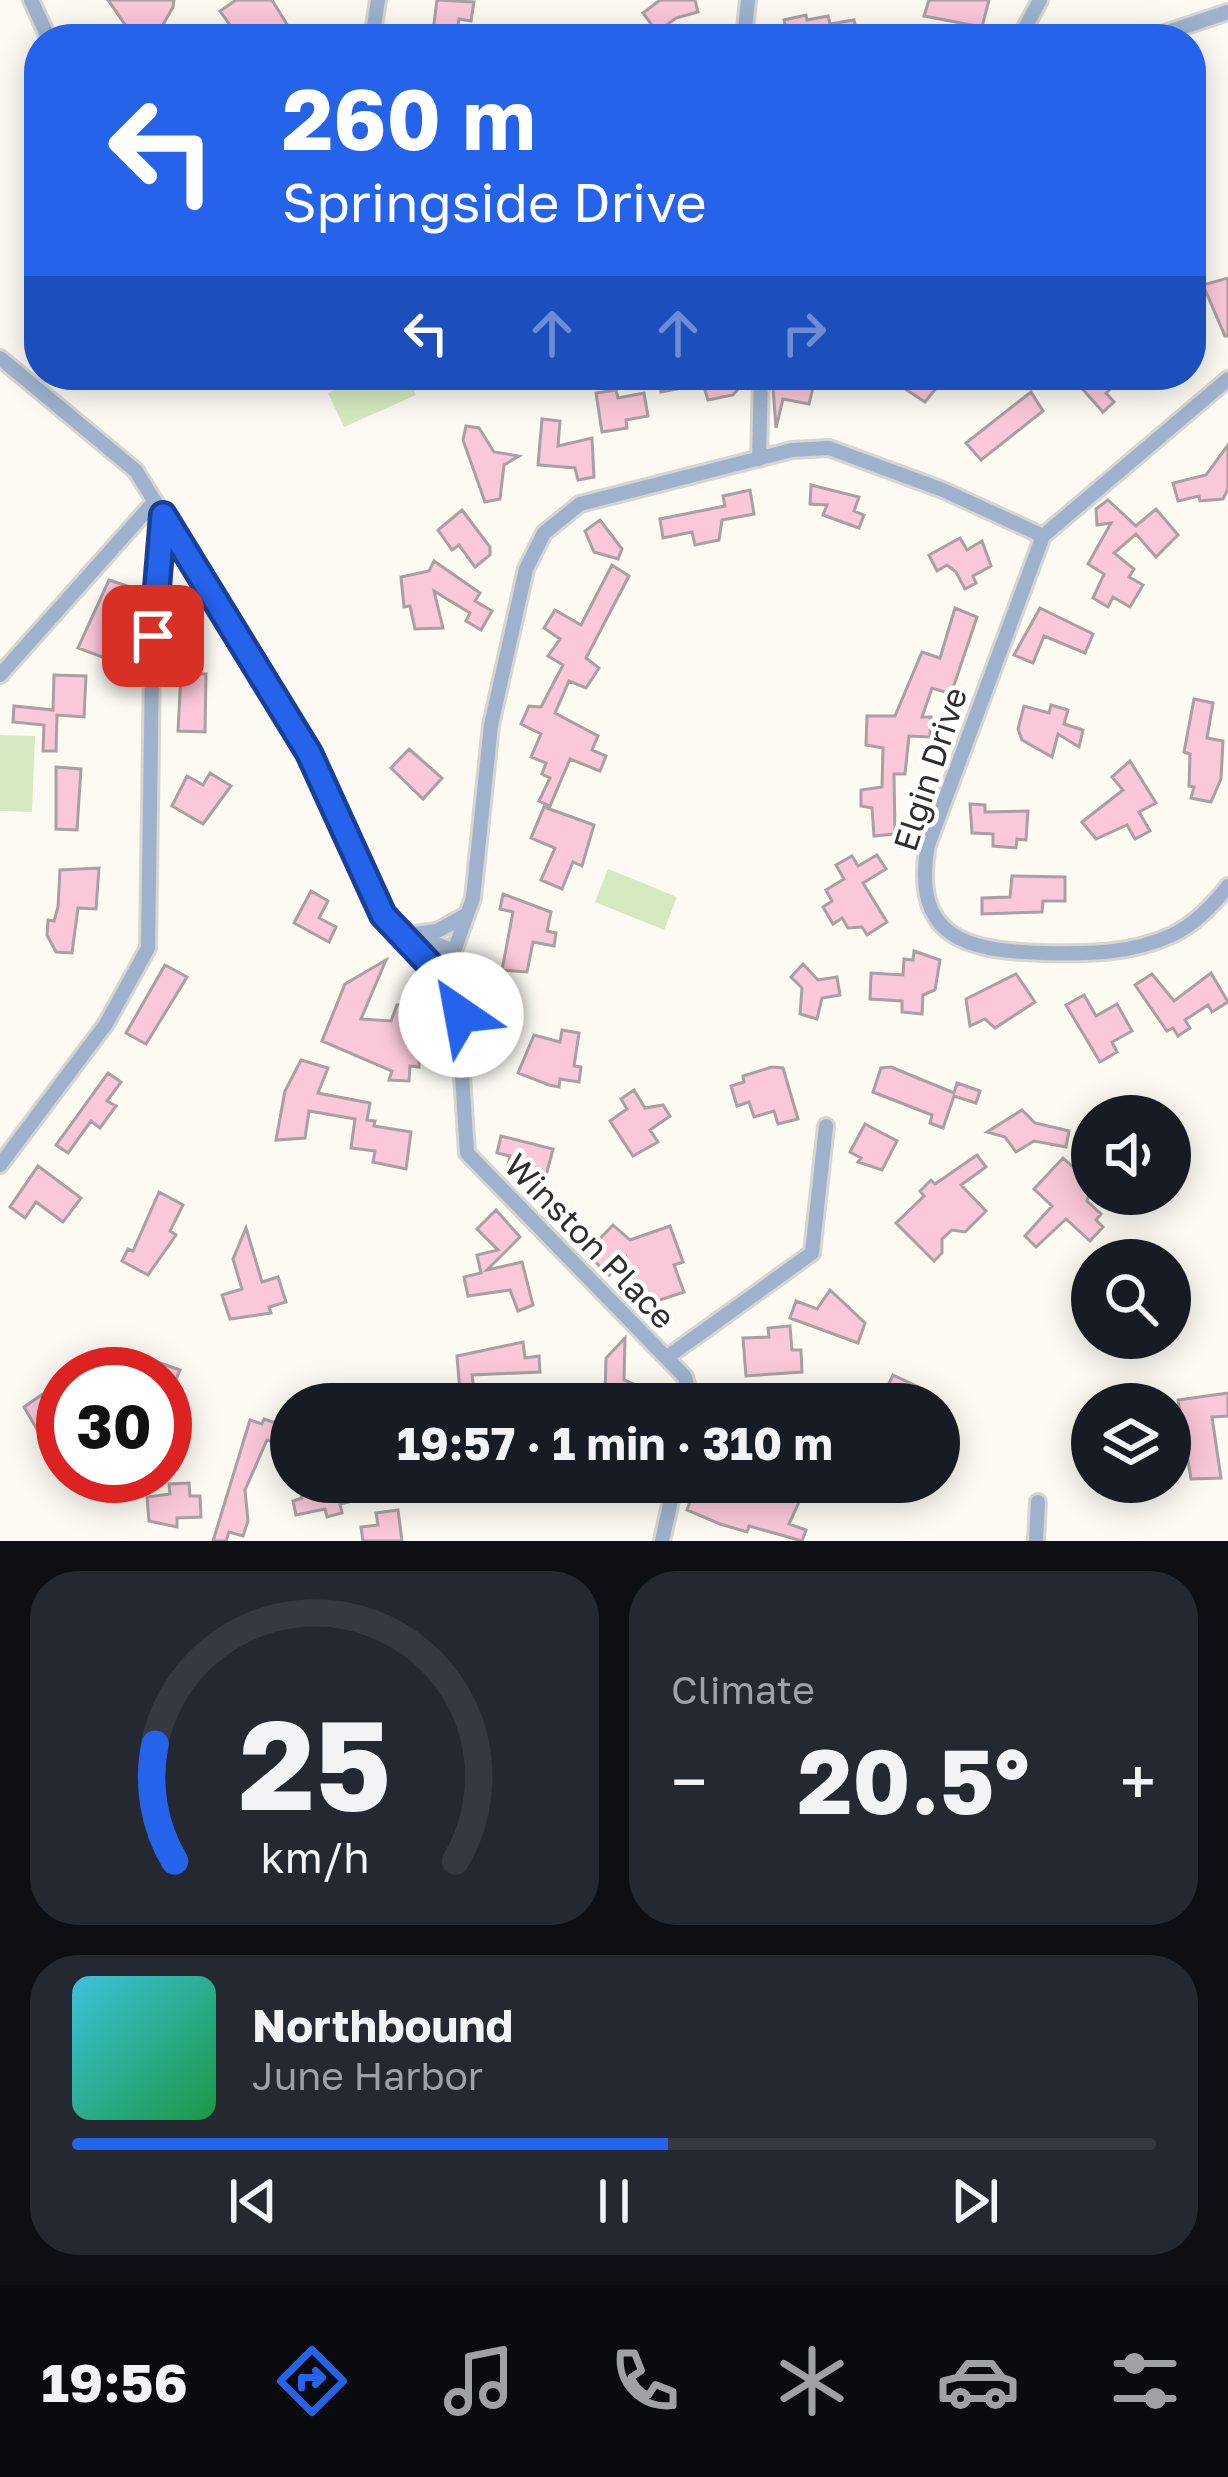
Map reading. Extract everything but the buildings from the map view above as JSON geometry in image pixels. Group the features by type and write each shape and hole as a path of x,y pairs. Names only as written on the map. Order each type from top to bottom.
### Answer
{"street":[{"path":"1192,24 1228,12"},
{"path":"0,358 24,377"},
{"path":"405,932 454,951 470,912 500,677 526,569 544,533 599,495 812,447 849,452 1043,536 1228,379"},
{"path":"40,390 121,456 159,508 309,753 375,900 455,991"},
{"path":"759,459 761,390"},
{"path":"0,675 159,508"},
{"path":"0,1165 114,1012 148,948 159,508"},
{"name":"Elgin Drive","path":"1043,536 928,845 923,883 931,910 946,931 976,947 1114,952 1183,929 1228,886"},
{"path":"405,932 436,932 470,912"},
{"name":"Winston Place","path":"454,951 455,991 464,1030 467,1153 689,1383"},
{"path":"666,1358 812,1253 826,1126"},
{"path":"1036,1541 1038,1502"},
{"path":"662,1541 670,1503"}],"green space":[{"path":"414,390 416,395 344,427 328,393"},
{"path":"0,735 35,736 32,812 0,811"},
{"path":"608,869 677,897 664,930 595,902"}],"route":[{"path":"153,636 163,515 309,753 383,915 455,991 461,1015"}]}
